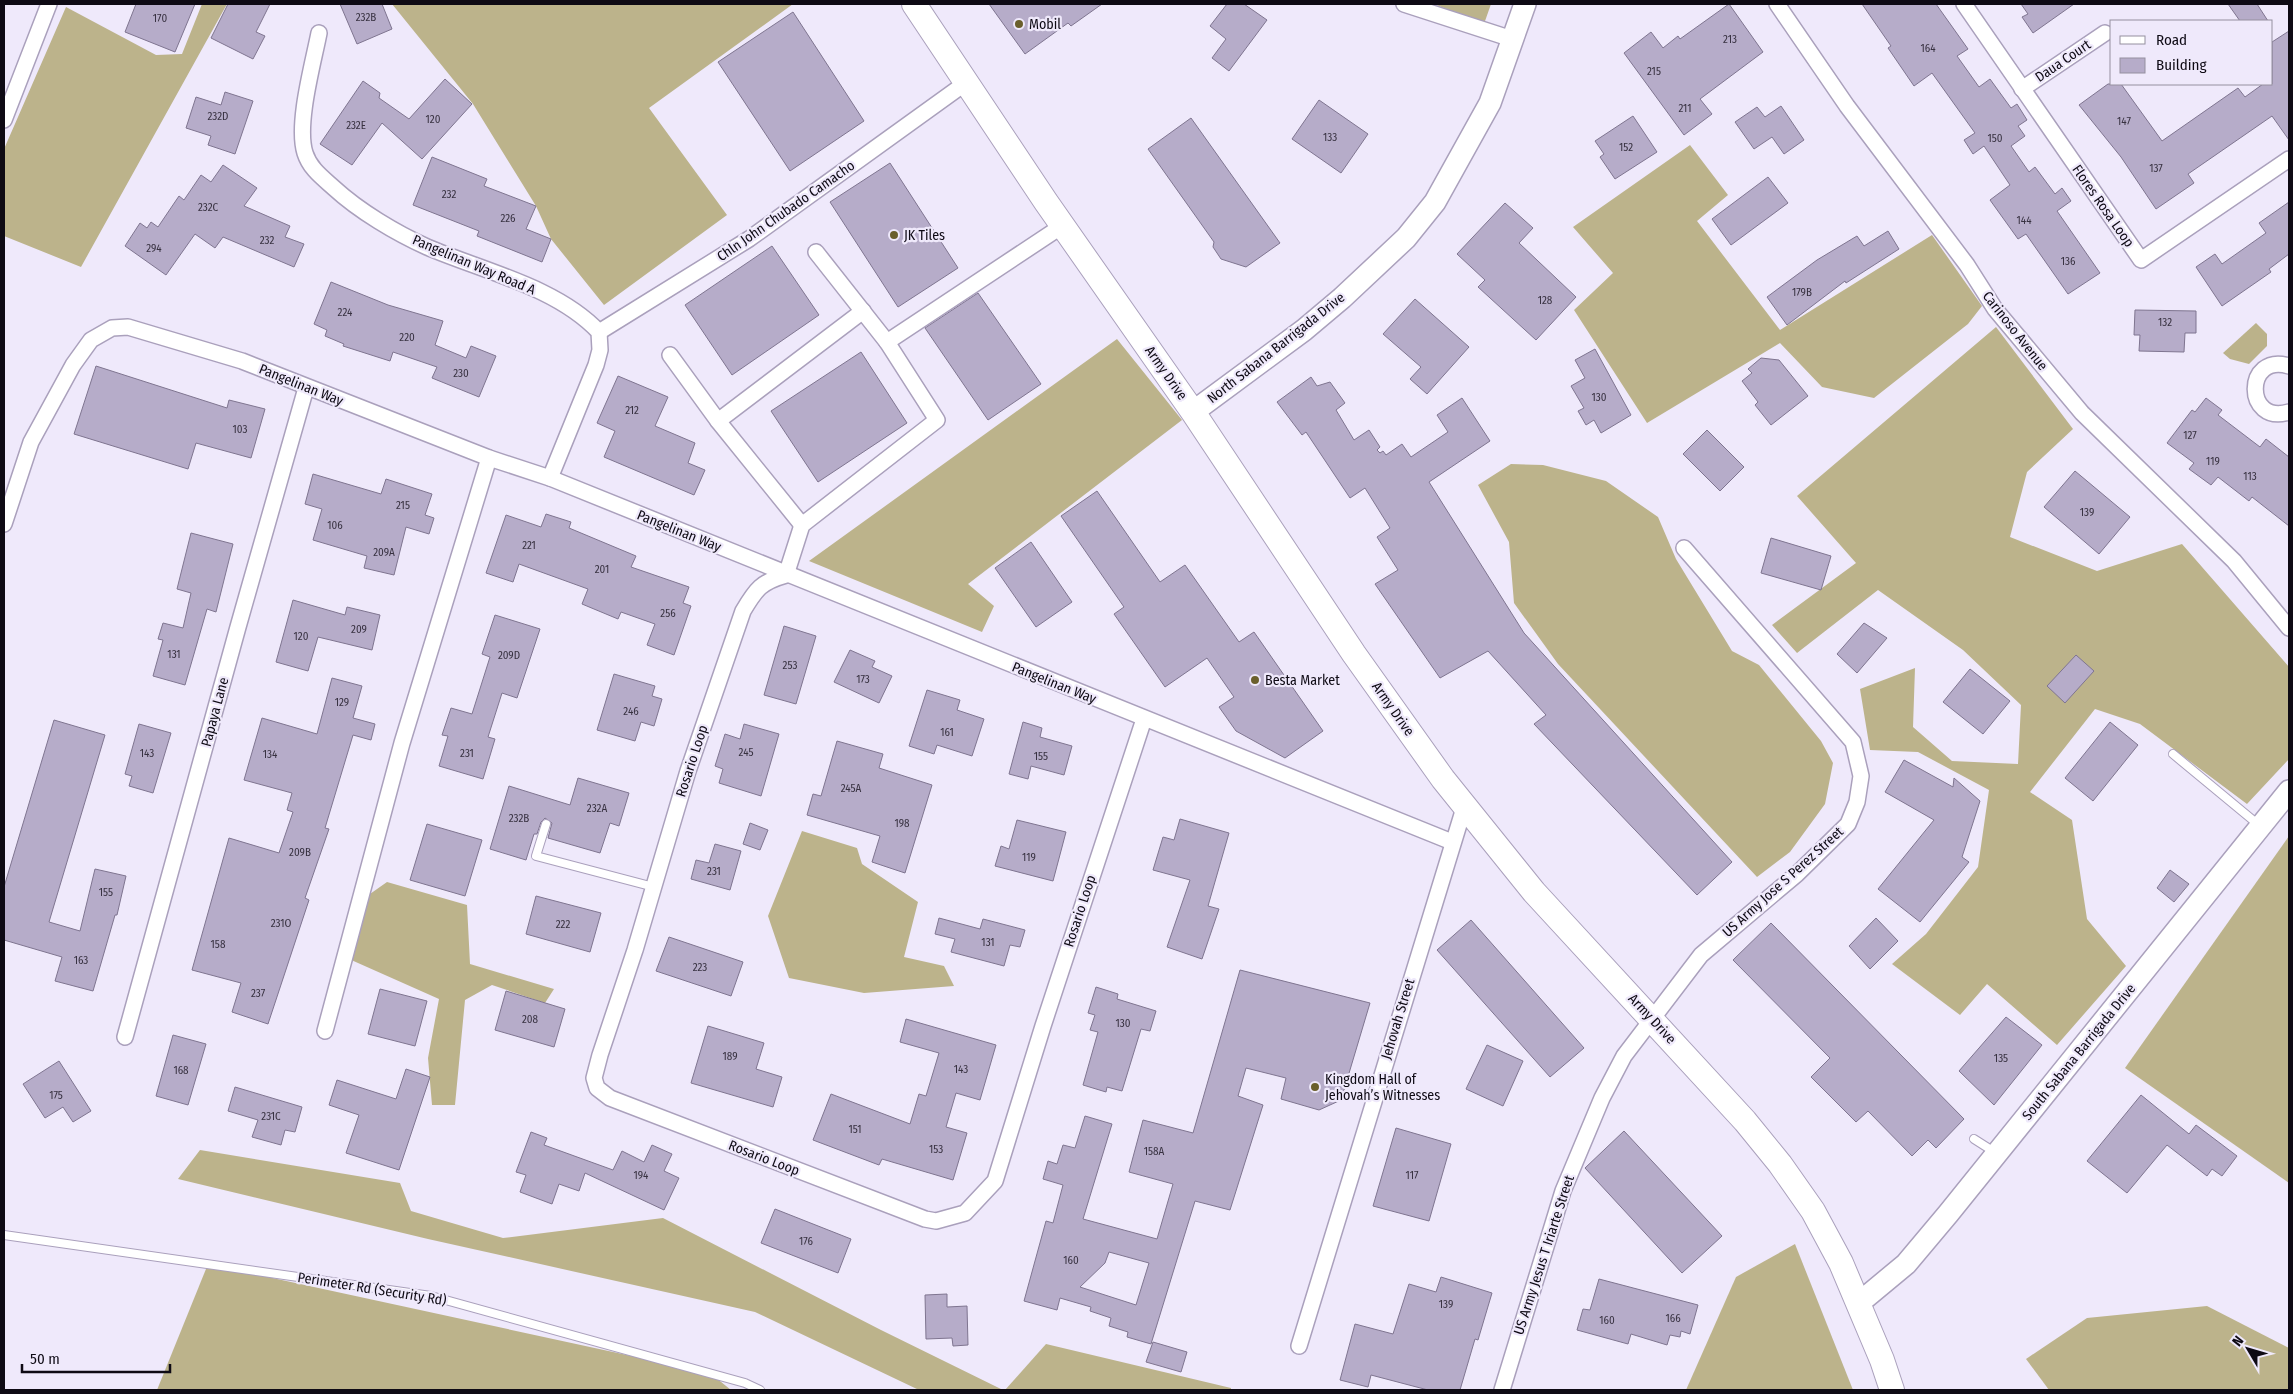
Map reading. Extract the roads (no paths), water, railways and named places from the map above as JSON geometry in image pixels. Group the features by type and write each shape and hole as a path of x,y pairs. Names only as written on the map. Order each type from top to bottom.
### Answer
{"main road":[{"name":"Army Drive","path":"914,4 1062,226 1193,412 1354,654 1464,808 1534,892 1651,1018 1745,1122 1780,1164 1813,1211 1842,1263 1892,1390"},
{"name":"North Sabana Barrigada Drive","path":"1193,412 1304,330 1342,298 1406,238 1435,202 1490,103 1525,4"},
{"name":"South Sabana Barrigada Drive","path":"1859,1303 1906,1264 1948,1214 2289,791"}],"street":[{"path":"4,120 49,4"},
{"path":"1404,4 1512,38"},
{"name":"Carinoso Avenue","path":"1777,4 1876,145 1967,264 1995,310 2082,413 2234,561 2289,628"},
{"name":"Flores Rosa Loop","path":"1964,4 2140,260 2289,159"},
{"name":"Pangelinan Way Road A","path":"319,33 302,132 305,153 313,169 353,205 425,246 524,285 568,306 588,320 599,332"},
{"name":"Daua Court","path":"2022,89 2105,33"},
{"name":"Chln John Chubado Camacho","path":"599,332 749,239 967,82"},
{"path":"887,342 1062,226"},
{"path":"786,575 802,525 937,420 887,342 816,252"},
{"path":"718,421 863,311"},
{"name":"Pangelinan Way","path":"4,524 31,442 56,393 91,340 112,328 128,327 242,361 306,388 489,458 550,478 786,575 1452,842"},
{"path":"550,478 596,365 600,350 599,332"},
{"path":"670,355 718,421 802,525"},
{"path":"2289,366 2282,364 2272,365 2263,370 2257,377 2254,387 2255,397 2260,405 2268,411 2277,414 2289,412"},
{"name":"Papaya Lane","path":"125,1036 306,388"},
{"path":"325,1031 402,742 489,458"},
{"name":"US Army Jose S Perez Street","path":"1651,1018 1701,955 1797,874 1848,824 1857,802 1861,776 1853,742 1684,548"},
{"name":"Rosario Loop","path":"786,575 770,579 756,589 743,611 688,771 594,1078 597,1088 610,1098 925,1219 936,1221 965,1213 995,1181 1144,719"},
{"name":"Jehovah Street","path":"1299,1346 1452,842 1464,808"},
{"name":"US Army Jesus T Iriarte Street","path":"1502,1390 1563,1191 1602,1098 1624,1056 1651,1018"}],"lane":[{"path":"2173,754 2261,828"},
{"path":"546,824 536,856 654,887"},
{"path":"1974,1139 1996,1153"},
{"name":"Perimeter Rd (Security Rd)","path":"4,1235 431,1296 745,1382 760,1390"}],"place":[{"name":"Mobil","path":"1019,24"},
{"name":"JK Tiles","path":"894,235"},
{"name":"Besta Market","path":"1255,680"},
{"name":"Kingdom Hall of Jehovah’s Witnesses","path":"1315,1087"}]}
